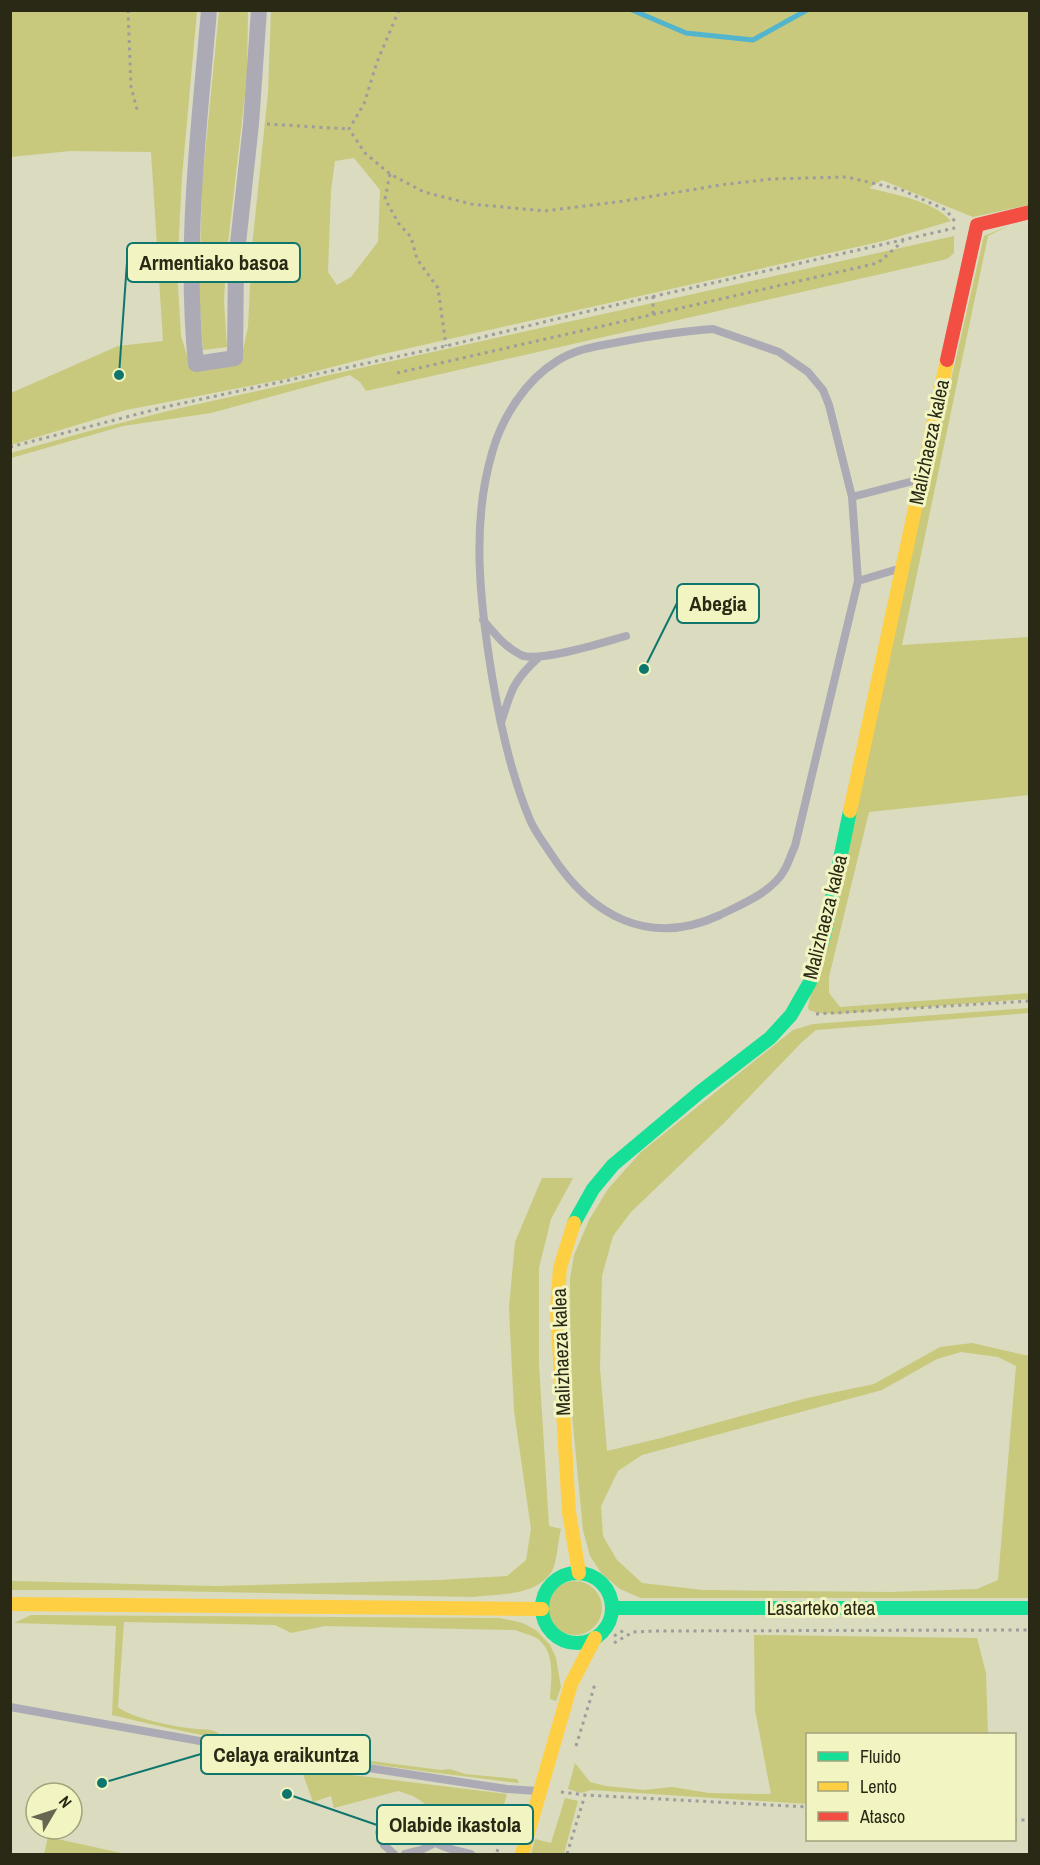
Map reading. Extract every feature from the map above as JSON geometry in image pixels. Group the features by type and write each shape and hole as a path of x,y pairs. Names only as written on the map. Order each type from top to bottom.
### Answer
{"street":[{"path":"209,10 192,217 190,303 195,364 235,358 237,262 251,124 258,10"},
{"name":"Malizhaeza kalea","path":"579,1573 569,1512 557,1309 560,1268 573,1224 593,1189 613,1165 770,1038 791,1015 810,982 818,962 901,568 977,225 1029,212"},
{"path":"522,1854 571,1684 595,1638 607,1625 612,1608 608,1591 602,1584 596,1578 579,1573 556,1580 545,1593 542,1609 544,1620 557,1637 567,1656 571,1684"},
{"path":"10,1604 542,1609"},
{"name":"Lasarteko atea","path":"612,1608 1029,1608"},
{"path":"557,1637 567,1642 578,1643 595,1638"}],"lane":[{"path":"713,329 779,352 808,372 823,390 829,405 852,497 858,581 795,846 784,872 767,889 739,906 706,921 679,928 652,928 623,921 595,905 563,872 531,822 500,725 483,620 480,534 485,481 492,450 504,422 518,400 536,378 557,361 582,349 674,331 713,329"},
{"path":"852,497 921,479"},
{"path":"858,581 901,568"},
{"path":"483,620 503,642 522,655 539,657 626,636"},
{"path":"500,725 510,693 520,674 539,657"},
{"path":"10,1707 256,1751 507,1789 540,1791"},
{"path":"394,1854 384,1845 379,1832 386,1822 397,1817 412,1819 435,1843 471,1854"},
{"path":"405,1854 435,1843"}],"path":[{"path":"128,10 131,87 138,113"},
{"path":"349,129 364,104 377,62 399,10"},
{"path":"265,124 349,129"},
{"path":"10,447 165,407 446,346 953,228 961,229 946,210 902,190 847,177 771,179 720,184 624,201 545,211 471,204 424,192 390,174 366,153 349,129"},
{"path":"390,174 385,199 399,224 411,237 417,260 438,288 446,346"},
{"path":"397,373 878,263 905,239"},
{"path":"653,296 653,314"},
{"path":"791,1015 1029,1001"},
{"path":"612,1638 632,1626"},
{"path":"608,1651 614,1643 633,1632 1029,1630"},
{"path":"575,1748 596,1681"},
{"path":"558,1802 561,1792 806,1807"},
{"path":"567,1854 585,1795"},
{"path":"497,1852 509,1810 514,1808 533,1812"}],"green space":[{"path":"10,11 197,11 182,177 177,271 181,336 190,365 241,359 248,327 252,247 268,93 271,11 1029,11 1029,205 973,217 882,180 869,188 924,203 951,221 883,241 379,355 285,379 126,410 11,445 11,393 118,346 163,341 151,152 70,151 11,157","holes":["354,158 380,190 378,242 351,277 337,285 328,272 331,190 335,161"]},
{"path":"219,11 248,11 247,77 226,261 224,302 227,347 203,350 199,296 202,185"},
{"path":"1008,226 988,236 902,645 1029,637 1029,795 869,812 829,977 829,993 840,1007 1029,993 1029,999 837,1014 817,1013 809,1010 808,1007 984,236"},
{"path":"954,236 954,253 947,259 366,391 360,382 350,375 211,413 123,426 11,458 11,453 176,409"},
{"path":"1029,1008 1029,1013 816,1030 631,1212 613,1236 602,1276 600,1368 607,1451 807,1398 874,1384 940,1347 972,1343 1029,1356 1029,1598 641,1598 620,1589 602,1574 590,1556 583,1530 571,1404 570,1279 574,1255 589,1220 608,1189 640,1153 793,1030 813,1024","holes":["961,1352 998,1357 1016,1366 998,1580 977,1589 891,1592 703,1590 642,1583 617,1560 603,1536 601,1506 618,1471 642,1455 882,1390 937,1359"]},
{"path":"542,1178 573,1178 551,1219 539,1268 539,1365 549,1526 561,1529 554,1567 545,1579 537,1585 516,1592 473,1597 11,1590 11,1581 215,1586 507,1576 526,1560 531,1529 514,1411 509,1308 515,1242"},
{"path":"575,1581 585,1583 594,1589 600,1598 602,1608 600,1618 594,1627 585,1633 575,1635 565,1633 556,1627 550,1618 548,1608 550,1598 556,1589 565,1583"},
{"path":"31,1615 500,1618 523,1623 537,1631 550,1645 556,1658 561,1687 556,1701 550,1699 551,1667 548,1652 538,1639 515,1630 325,1626 291,1633 275,1625 124,1622 118,1707 134,1715 166,1724 210,1730 223,1736 348,1758 517,1779 519,1783 417,1770 264,1747 112,1715 116,1626 14,1623"},
{"path":"754,1635 977,1638 986,1673 988,1733 806,1733 806,1804 591,1790 581,1793 568,1789 575,1763 590,1782 606,1786 644,1790 672,1787 709,1793 771,1794 755,1710"},
{"path":"300,1766 352,1775 507,1794 493,1844 449,1831 424,1803 398,1791 334,1808 331,1796 313,1802"},
{"path":"565,1798 578,1801 564,1854 531,1854 535,1839 551,1843"},
{"path":"47,1841 66,1841 126,1854 44,1854"}],"waterway":[{"path":"632,10 686,33 753,40 807,10"}],"traffic: fast":[{"path":"574,1223 593,1189 613,1165 700,1092 770,1038 791,1015 810,982 824,936 850,811"},
{"path":"577,1573 590,1576 602,1583 609,1595 612,1608 609,1621 602,1633 590,1640 577,1643 564,1640 552,1633 545,1621 542,1608 545,1595 552,1583 564,1576 577,1573"},
{"path":"612,1608 1030,1608"}],"traffic: slow":[{"path":"850,811 947,360"},
{"path":"574,1223 560,1268 557,1309 569,1512 579,1573"},
{"path":"10,1604 542,1609"},
{"path":"522,1854 571,1684 595,1638"}],"traffic: jam":[{"path":"947,360 977,225 1030,212"}],"place":[{"name":"Armentiako basoa","path":"119,375"},
{"name":"Abegia","path":"644,669"},
{"name":"Celaya eraikuntza","path":"102,1783"},
{"name":"Olabide ikastola","path":"287,1794"}]}
